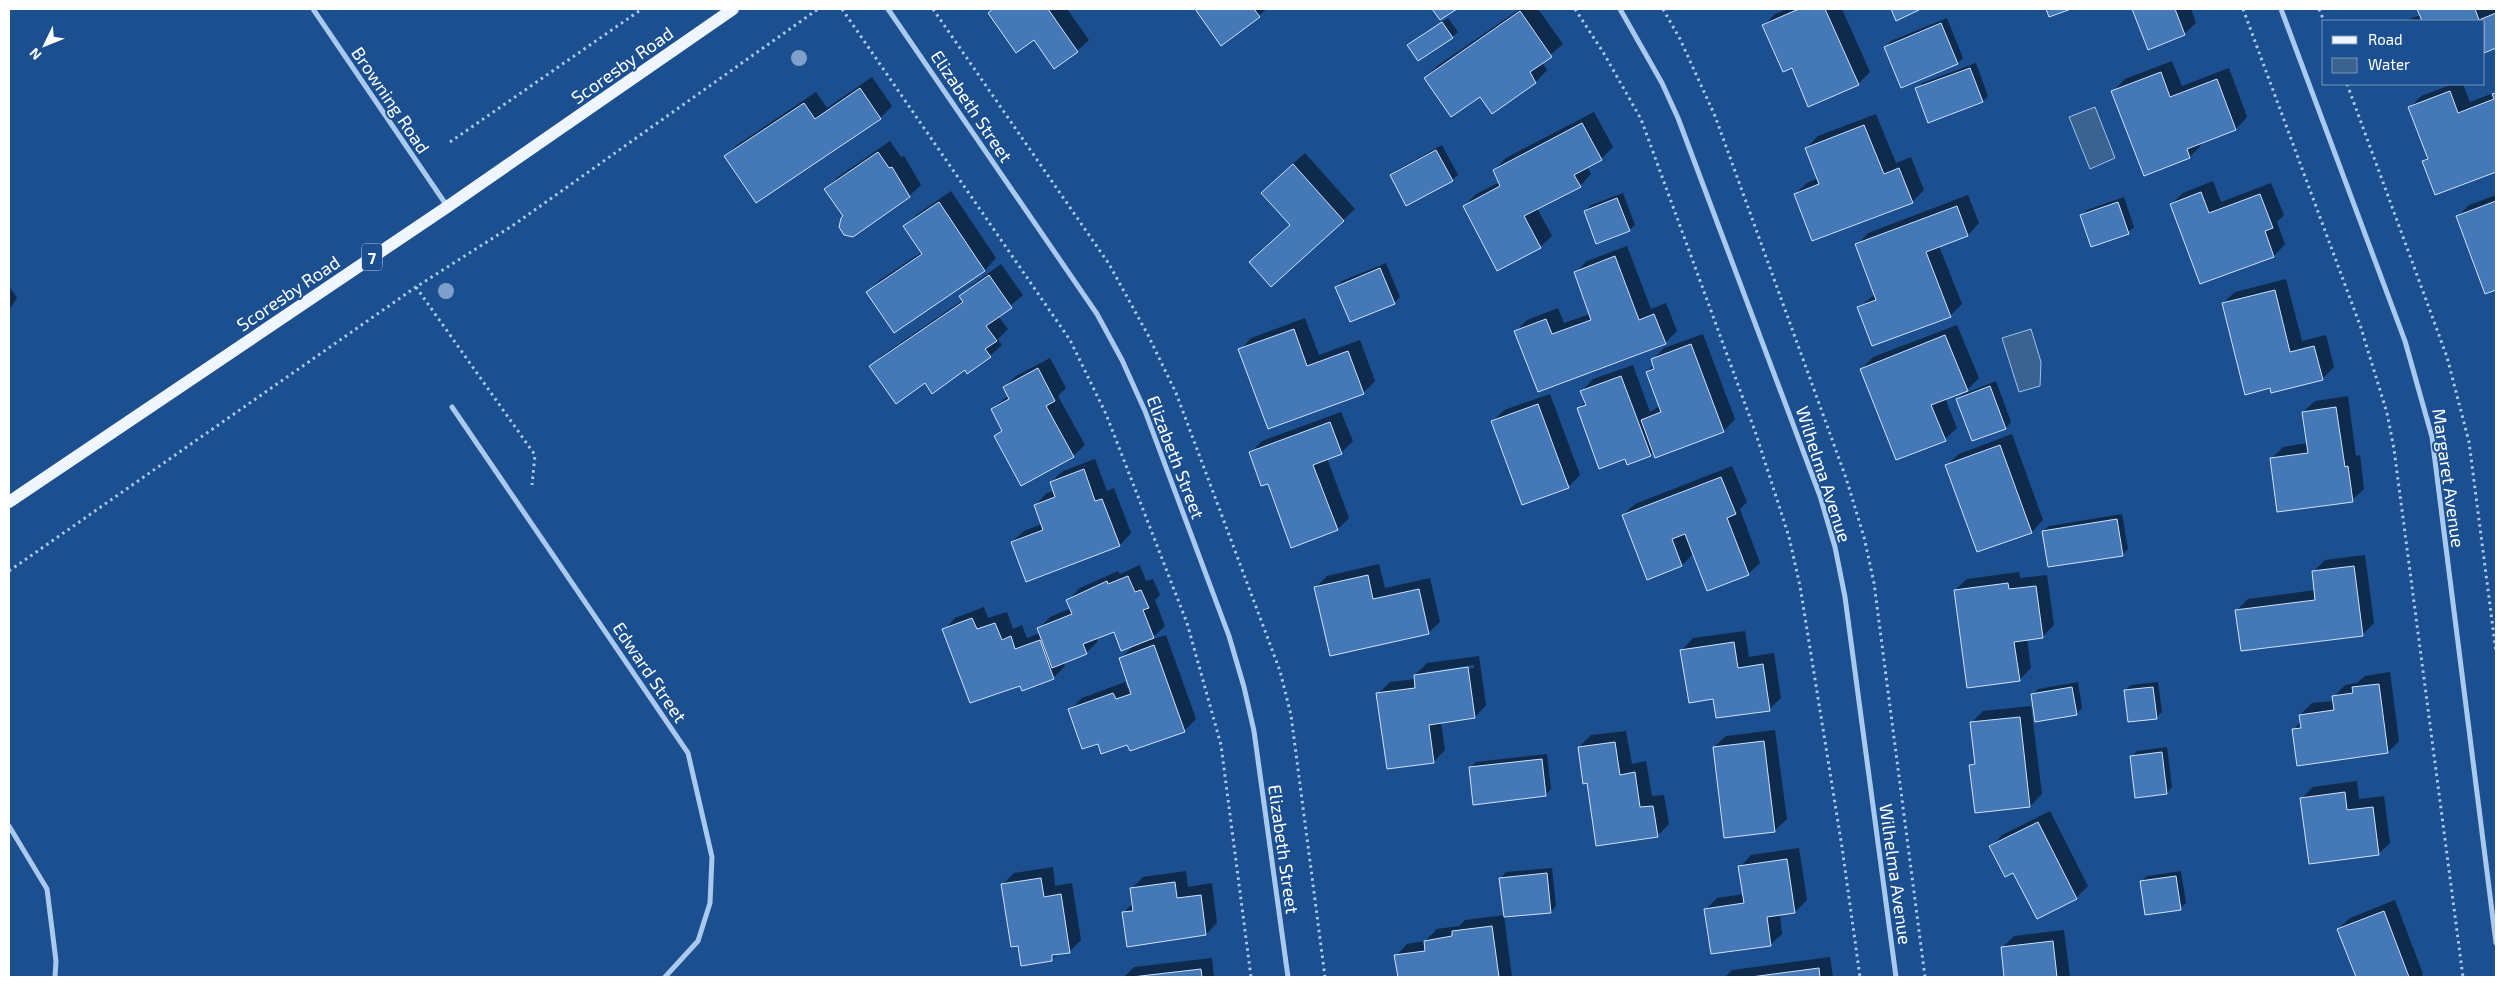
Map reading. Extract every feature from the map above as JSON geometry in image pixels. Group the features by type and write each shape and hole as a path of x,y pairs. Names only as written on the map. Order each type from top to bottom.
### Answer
{"main road":[{"name":"Scoresby Road","path":"9,502 447,207 733,9"}],"street":[{"name":"Browning Road","path":"313,9 447,207"},
{"name":"Elizabeth Street","path":"888,9 1097,314 1122,360 1145,411 1229,636 1244,687 1254,731 1288,977"},
{"name":"Wilhelma Avenue","path":"1620,9 1662,83 1678,118 1820,496 1832,538 1845,597 1896,977"},
{"name":"Margaret Avenue","path":"2281,9 2405,341 2432,437 2496,943"},
{"name":"Edward Street","path":"452,407 688,753 712,857 710,904 698,941 665,977"},
{"path":"9,826 47,889 56,961 55,977"}],"path":[{"path":"450,142 642,9"},
{"path":"9,571 416,288 515,224 818,9"},
{"path":"842,9 1070,340 1106,414 1187,623 1221,745 1251,977"},
{"path":"1575,9 1603,52 1641,119 1756,434 1789,538 1800,586 1842,847 1860,977"},
{"path":"2243,9 2361,328 2387,413 2394,449 2464,977"},
{"path":"416,288 534,455 534,482 521,508"}],"water":[{"path":"2095,107 2115,158 2090,169 2069,117"},
{"path":"2031,329 2041,362 2040,386 2019,392 2002,338"}],"building":[{"path":"993,9 1048,9 1078,52 1054,69 1034,40 1016,53 988,13"},
{"path":"1195,9 1254,9 1260,17 1221,46"},
{"path":"1432,9 1457,9 1440,20"},
{"path":"1799,9 1825,9 1859,85 1808,107 1792,68 1783,72 1762,25"},
{"path":"1891,9 1921,9 1896,21"},
{"path":"2046,9 2071,9 2049,17"},
{"path":"2132,9 2175,9 2185,35 2148,50"},
{"path":"2417,9 2475,9 2479,20 2422,20"},
{"path":"1520,11 1552,57 1530,72 1536,83 1492,114 1480,97 1451,117 1424,78"},
{"path":"2496,13 2496,48 2485,53 2485,20 2479,20"},
{"path":"1442,22 1453,38 1418,61 1407,45"},
{"path":"1941,23 1958,64 1901,88 1884,47"},
{"path":"1970,68 1983,102 1928,123 1915,88"},
{"path":"2161,72 2170,97 2217,79 2236,130 2187,149 2190,158 2144,176 2111,91"},
{"path":"860,88 881,119 756,203 724,156 804,103 815,119"},
{"path":"2450,91 2458,113 2494,99 2492,94 2496,93 2496,172 2435,195 2422,161 2428,159 2408,107"},
{"path":"1582,123 1602,160 1574,175 1581,187 1524,216 1541,248 1497,271 1463,206 1500,186 1493,170"},
{"path":"1864,125 1884,174 1899,168 1913,203 1812,241 1794,194 1819,184 1805,148"},
{"path":"1436,150 1453,181 1406,206 1390,175"},
{"path":"878,152 889,168 892,167 910,197 853,237 844,235 839,227 843,216 824,189"},
{"path":"1293,164 1344,221 1271,287 1249,262 1290,225 1261,193"},
{"path":"2201,192 2209,213 2260,194 2273,228 2265,231 2274,257 2200,284 2170,204"},
{"path":"1617,198 1630,231 1596,244 1584,211"},
{"path":"2496,201 2496,290 2485,294 2456,216"},
{"path":"939,202 985,271 894,333 866,292 922,254 903,226"},
{"path":"2118,202 2129,234 2091,247 2080,215"},
{"path":"1957,206 1968,236 1926,252 1951,317 1872,346 1857,307 1876,300 1855,244"},
{"path":"1615,256 1639,320 1654,314 1666,344 1538,392 1514,331 1546,319 1552,334 1591,320 1574,272"},
{"path":"1380,268 1395,304 1350,322 1335,287"},
{"path":"989,275 1012,308 986,326 997,341 985,349 991,357 967,374 965,370 932,394 925,383 896,404 869,366 963,302 959,296"},
{"path":"2275,290 2290,352 2314,346 2323,380 2271,393 2270,388 2245,395 2222,303"},
{"path":"1294,329 1307,366 1348,351 1364,394 1268,429 1238,349"},
{"path":"1945,335 1968,391 1931,405 1946,441 1896,460 1860,369"},
{"path":"1691,344 1724,432 1655,458 1641,420 1661,412 1646,372 1654,369 1651,359"},
{"path":"1038,368 1055,401 1046,406 1074,457 1021,486 994,436 1002,431 991,409 1009,399 1003,387"},
{"path":"1621,376 1651,456 1627,465 1625,459 1599,469 1577,408 1586,405 1580,391"},
{"path":"1990,386 2006,429 1972,441 1956,399"},
{"path":"1538,404 1569,488 1522,505 1491,421"},
{"path":"2336,407 2345,467 2348,466 2353,502 2277,512 2270,458 2308,453 2302,412"},
{"path":"1330,422 1342,454 1313,465 1338,530 1291,548 1268,484 1261,486 1249,452"},
{"path":"2000,445 2032,533 1977,552 1945,465"},
{"path":"1084,469 1095,501 1102,499 1120,546 1026,582 1011,542 1043,530 1034,505 1055,497 1050,482"},
{"path":"1721,477 1736,514 1727,518 1749,575 1707,591 1685,534 1672,539 1682,566 1647,580 1622,515"},
{"path":"2117,519 2123,556 2048,567 2042,531"},
{"path":"2354,566 2363,636 2241,651 2235,610 2315,600 2312,571"},
{"path":"1368,575 1373,599 1419,589 1429,634 1330,656 1314,587"},
{"path":"1128,576 1135,592 1141,590 1149,608 1143,610 1154,638 1121,651 1114,632 1083,644 1087,654 1052,668 1037,628 1072,614 1066,600 1107,581 1108,584"},
{"path":"2008,583 2009,589 2036,586 2043,638 2014,642 2020,681 1967,688 1954,590"},
{"path":"972,618 977,629 995,623 1002,640 1011,636 1015,649 1040,640 1054,679 1022,691 1020,686 970,703 942,629"},
{"path":"1734,642 1738,668 1763,664 1770,711 1716,718 1713,699 1689,703 1680,650"},
{"path":"1154,645 1185,732 1130,751 1127,745 1101,754 1098,744 1082,749 1068,709 1113,693 1116,699 1131,694 1119,658"},
{"path":"1468,667 1475,718 1429,725 1434,763 1387,769 1376,693 1415,688 1414,675"},
{"path":"2379,684 2388,753 2297,766 2292,729 2301,728 2299,715 2334,710 2332,696 2353,693 2352,687"},
{"path":"2072,687 2077,715 2035,722 2031,694"},
{"path":"2153,687 2157,719 2128,722 2124,690"},
{"path":"2020,717 2030,807 1975,813 1969,765 1975,764 1970,722"},
{"path":"1764,741 1775,832 1724,838 1713,747"},
{"path":"1615,742 1620,775 1635,772 1640,807 1653,806 1658,837 1596,846 1587,783 1583,784 1578,747"},
{"path":"2162,752 2167,794 2135,798 2130,756"},
{"path":"1542,759 1546,796 1473,805 1469,767"},
{"path":"2345,792 2347,810 2373,807 2379,855 2309,864 2300,798"},
{"path":"2038,822 2077,899 2037,919 2013,873 2005,877 1989,846"},
{"path":"1787,859 1795,913 1767,917 1771,946 1711,954 1704,909 1744,903 1738,866"},
{"path":"1547,873 1551,913 1504,917 1499,878"},
{"path":"2176,876 2181,910 2145,915 2140,881"},
{"path":"1041,878 1044,897 1061,894 1070,953 1052,955 1052,961 1021,966 1018,946 1011,947 1001,884"},
{"path":"1175,882 1177,898 1201,895 1206,935 1127,947 1122,912 1133,911 1130,888"},
{"path":"2384,911 2409,977 2356,977 2337,929"},
{"path":"1492,926 1499,977 1398,977 1394,955 1425,951 1424,941 1452,936 1452,931"},
{"path":"2053,941 2057,977 2004,977 2001,947"},
{"path":"1819,968 1820,977 1751,977"},
{"path":"1201,969 1202,977 1132,977"}]}
